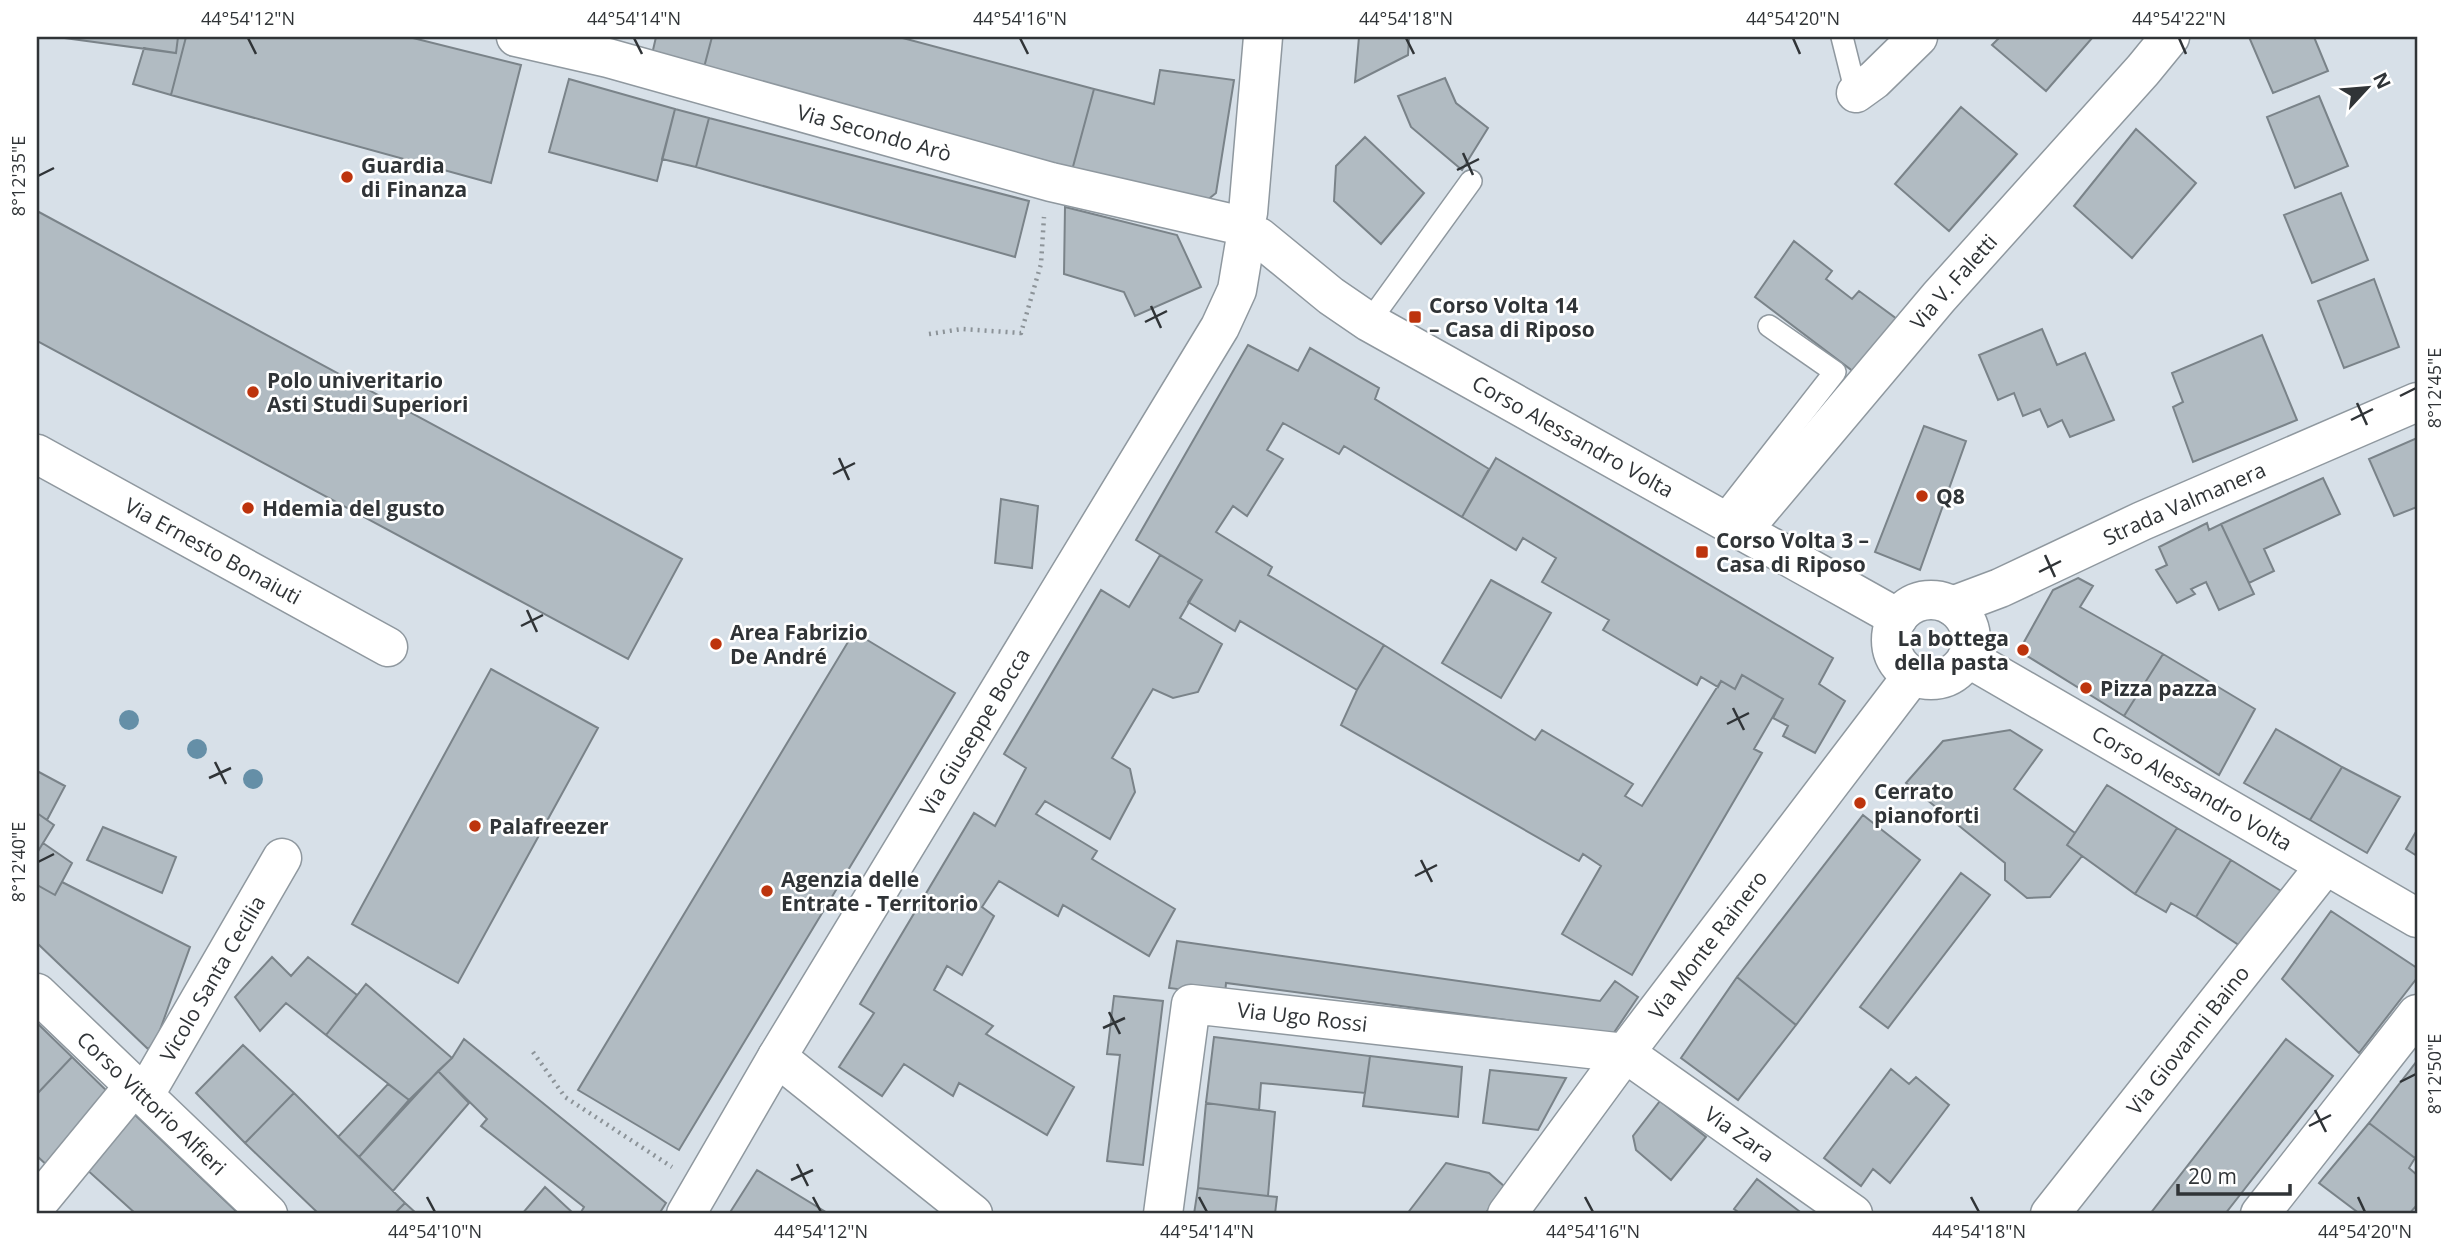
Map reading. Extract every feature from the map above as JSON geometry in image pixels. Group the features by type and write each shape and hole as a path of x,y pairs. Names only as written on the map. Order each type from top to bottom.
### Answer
{"street":[{"name":"Via Secondo Arò","path":"516,37 608,58 1051,182 1246,229"},
{"name":"Via Giuseppe Bocca","path":"694,1201 777,1057 1220,327 1237,290 1246,229 1262,37"},
{"path":"1856,93 1874,80 1917,37"},
{"name":"Via V. Faletti","path":"1731,525 1939,297 2170,37"},
{"name":"Corso Alessandro Volta","path":"1246,229 1331,296 1369,322 1898,618"},
{"name":"Strada Valmanera","path":"1952,606 2000,588 2142,521 2417,402"},
{"name":"Via Ernesto Bonaiuti","path":"37,454 388,647"},
{"path":"1928,600 1952,606 1968,624 1971,635 1968,658 1953,674 1944,679 1922,680 1912,676 1894,656 1891,644 1892,630 1898,618 1906,609 1928,600"},
{"name":"Corso Alessandro Volta","path":"1968,658 2417,918"},
{"name":"Via Monte Rainero","path":"1507,1214 1625,1053 1912,676"},
{"name":"Vicolo Santa Cecilia","path":"37,1204 139,1091 282,858"},
{"name":"Via Giovanni Baino","path":"2050,1214 2325,866"},
{"name":"Corso Vittorio Alfieri","path":"37,993 268,1214"},
{"name":"Via Ugo Rossi","path":"1163,1214 1191,1004 1625,1053"},
{"path":"2260,1214 2417,1014"},
{"name":"Via Zara","path":"1625,1053 1853,1214"},
{"path":"777,1057 973,1214"}],"lane":[{"path":"1842,37 1856,93"},
{"path":"1369,322 1471,181"},
{"path":"1731,525 1835,372 1769,326"}],"path":[{"path":"929,334 962,329 1021,333 1041,264 1045,204"},
{"path":"533,1052 565,1097 694,1201"}],"building":[{"path":"57,37 178,37 176,53"},
{"path":"178,37 186,37 171,95 133,84 144,48 176,53"},
{"path":"186,37 409,37 521,65 491,183 171,95"},
{"path":"656,37 712,37 702,75 650,63"},
{"path":"712,37 899,37 1094,89 1071,174 702,75"},
{"path":"1359,37 1409,37 1408,55 1355,82"},
{"path":"2000,37 2093,37 2046,91 1992,45"},
{"path":"2249,37 2314,37 2328,71 2273,93"},
{"path":"1160,70 1234,80 1216,193 1200,206 1071,174 1094,89 1154,104"},
{"path":"1445,78 1456,103 1488,128 1462,170 1411,127 1398,96"},
{"path":"569,79 675,109 657,181 549,152"},
{"path":"2319,96 2348,166 2295,188 2267,117"},
{"path":"1961,107 2017,154 1949,231 1895,184"},
{"path":"675,109 709,118 696,167 662,159"},
{"path":"709,118 1029,201 1015,257 696,167"},
{"path":"2136,129 2196,183 2132,258 2074,206"},
{"path":"1365,137 1424,193 1381,244 1334,201 1336,166"},
{"path":"2341,193 2368,260 2312,283 2284,215"},
{"path":"1065,207 1177,235 1201,287 1135,316 1124,292 1064,274"},
{"name":"Polo univeritario Asti Studi Superiori","path":"37,211 682,559 628,659 37,341"},
{"path":"1794,241 1832,271 1826,279 1852,299 1859,291 1901,322 1858,375 1755,297"},
{"path":"2374,279 2399,347 2344,368 2318,301"},
{"path":"2042,329 2057,365 2085,353 2114,420 2070,437 2062,420 2048,427 2040,409 2023,416 2014,393 1998,400 1979,355"},
{"path":"2262,335 2297,420 2193,462 2173,407 2183,402 2172,373"},
{"path":"1248,345 1298,371 1310,348 1379,388 1375,399 1489,469 1462,517 1344,446 1339,454 1283,423 1267,450 1283,459 1247,516 1233,506 1216,532 1272,567 1268,575 1384,645 1357,690 1240,621 1235,631 1188,602 1202,580 1136,540"},
{"name":"Q8","path":"1924,426 1966,441 1920,570 1875,552"},
{"path":"2417,438 2417,507 2394,516 2369,459"},
{"path":"1496,458 1833,658 1819,684 1845,701 1815,753 1783,736 1788,726 1773,718 1783,699 1742,675 1735,689 1721,681 1718,687 1701,677 1697,685 1603,630 1609,620 1542,582 1556,558 1523,538 1516,550 1462,517"},
{"path":"2323,478 2340,514 2264,549 2274,571 2249,583 2221,524"},
{"path":"1001,499 1038,506 1032,568 995,563"},
{"path":"2207,523 2209,530 2221,524 2254,594 2219,610 2206,582 2191,589 2195,594 2177,603 2156,570 2167,565 2159,547"},
{"path":"1160,555 1202,580 1180,618 1222,644 1198,692 1173,698 1153,689 1112,758 1130,769 1135,792 1110,839 1045,801 1036,814 1097,851 1092,859 1175,909 1149,956 1063,905 1058,916 999,881 982,907 994,916 962,975 947,966 934,990 993,1026 986,1034 1074,1087 1047,1135 959,1083 953,1096 904,1064 882,1096 839,1067 874,1013 860,1004 974,813 995,826 1026,768 1004,754 1101,590 1129,607"},
{"path":"2078,578 2093,586 2080,607 2163,654 2124,716 2019,651 2053,590"},
{"path":"1491,580 1551,613 1501,698 1442,663"},
{"name":"Agenzia delle Entrate - Territorio","path":"854,632 955,693 679,1150 578,1090"},
{"path":"1384,645 1535,740 1542,730 1633,784 1625,796 1642,806 1721,681 1735,689 1742,675 1783,699 1754,749 1762,753 1632,975 1562,934 1601,866 1583,854 1579,861 1341,725 1357,690"},
{"path":"2163,654 2255,709 2219,775 2124,716"},
{"name":"Palafreezer","path":"491,669 598,728 458,983 352,924"},
{"path":"2276,729 2342,767 2310,820 2244,783"},
{"path":"2010,730 2042,750 2014,789 2075,833 2067,845 2082,856 2050,897 2027,898 2005,880 2005,863 1906,783 1943,741"},
{"path":"2342,767 2400,797 2367,853 2310,820"},
{"path":"37,771 65,786 47,820 37,813"},
{"path":"2107,785 2177,828 2135,894 2067,845"},
{"path":"37,813 54,825 37,853"},
{"path":"1863,815 1920,860 1796,1025 1737,977"},
{"path":"103,827 176,857 162,893 87,860"},
{"path":"2177,828 2231,860 2196,917 2171,903 2166,912 2135,894"},
{"path":"2417,830 2417,856 2406,849"},
{"path":"43,843 72,863 55,895 37,885 37,853"},
{"path":"2231,860 2286,894 2248,951 2196,917"},
{"path":"1961,873 1990,895 1888,1028 1860,1007"},
{"path":"62,882 190,947 156,1041 148,1049 37,943 37,885 55,895"},
{"path":"2331,911 2417,968 2417,978 2359,1053 2282,979"},
{"path":"1177,941 1600,1001 1615,981 1638,997 1613,1034 1226,983 1225,995 1169,988"},
{"path":"272,957 291,976 308,957 357,995 326,1035 286,1003 260,1031 235,997"},
{"path":"1737,977 1796,1025 1738,1100 1681,1058"},
{"path":"366,984 452,1058 409,1100 326,1035"},
{"path":"1114,996 1163,1001 1143,1165 1107,1161 1120,1055 1107,1054"},
{"path":"37,1023 72,1057 37,1094"},
{"path":"1214,1037 1370,1056 1365,1093 1261,1083 1259,1110 1206,1103"},
{"path":"464,1039 666,1203 659,1214 580,1214 584,1207 481,1126 487,1119 438,1071 452,1058"},
{"path":"2286,1039 2333,1076 2225,1214 2150,1214"},
{"path":"243,1045 294,1093 245,1143 196,1093"},
{"path":"1370,1056 1462,1067 1458,1117 1363,1106"},
{"path":"72,1057 112,1096 50,1168 37,1156 37,1094"},
{"path":"2417,1061 2417,1155 2415,1158 2369,1123"},
{"path":"1891,1069 1909,1084 1916,1077 1949,1105 1890,1183 1873,1169 1861,1186 1824,1158"},
{"path":"1490,1070 1566,1078 1538,1130 1483,1123"},
{"path":"438,1071 469,1103 393,1191 359,1157"},
{"path":"388,1084 409,1100 359,1157 338,1137"},
{"path":"294,1093 405,1203 394,1214 319,1214 245,1143"},
{"path":"1660,1101 1706,1137 1671,1180 1636,1150 1633,1136"},
{"path":"1206,1103 1275,1112 1268,1196 1198,1188"},
{"path":"131,1111 239,1214 136,1214 85,1168"},
{"path":"2369,1123 2415,1158 2409,1168 2417,1175 2417,1205 2409,1214 2360,1214 2319,1183"},
{"path":"1446,1163 1489,1173 1505,1187 1485,1214 1407,1214"},
{"path":"757,1170 829,1214 729,1214"},
{"path":"1757,1179 1799,1211 1796,1214 1741,1214 1734,1209"},
{"path":"545,1187 574,1214 522,1214"},
{"path":"1198,1188 1277,1197 1275,1214 1194,1214"},
{"path":"405,1203 417,1214 394,1214"}],"place":[{"name":"Guardia di Finanza","path":"347,177"},
{"name":"Corso Volta 14 – Casa di Riposo","path":"1415,317"},
{"name":"Polo univeritario Asti Studi Superiori","path":"253,392"},
{"name":"Q8","path":"1922,496"},
{"name":"Hdemia del gusto","path":"248,508"},
{"name":"Corso Volta 3 – Casa di Riposo","path":"1702,552"},
{"name":"Area Fabrizio De André","path":"716,644"},
{"name":"La bottega della pasta","path":"2023,650"},
{"name":"Pizza pazza","path":"2086,688"},
{"name":"Cerrato pianoforti","path":"1860,803"},
{"name":"Palafreezer","path":"475,826"},
{"name":"Agenzia delle Entrate - Territorio","path":"767,891"}]}
